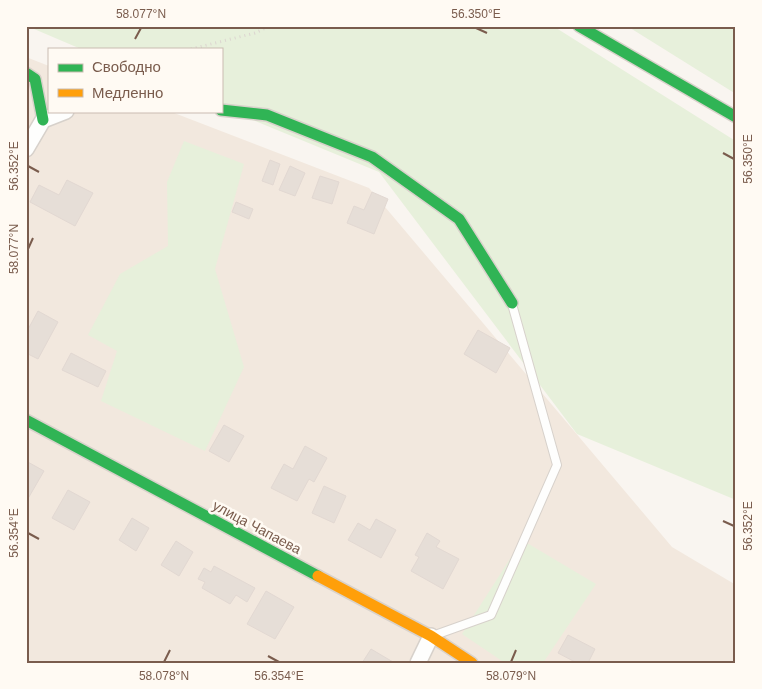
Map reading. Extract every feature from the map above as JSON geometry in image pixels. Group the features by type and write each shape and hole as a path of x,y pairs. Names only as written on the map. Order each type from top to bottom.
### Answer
{"street":[{"path":"579,26 736,117"},
{"path":"26,73 35,79 42,120 26,149"},
{"path":"222,110 267,115 372,157 459,219 512,303"},
{"path":"42,120 63,112"},
{"name":"улица Чапаева","path":"26,420 431,636 472,663"},
{"path":"418,663 431,636"}],"lane":[{"path":"431,636 491,615 557,464 512,303"}],"path":[{"path":"195,48 255,33 270,26"}],"shaded area":[{"path":"26,57 48,66 48,112 172,112 369,188 672,547 736,585 736,663 26,663"}],"green space":[{"path":"27,26 553,26 734,140 736,142 736,500 577,434 379,172 222,107 222,48 79,48"},
{"path":"627,26 736,26 736,94"},
{"path":"184,141 244,164 215,269 244,367 205,451 101,401 117,351 88,335 120,274 168,246 167,182"},
{"path":"522,540 596,584 543,663 505,663 462,634"}],"building":[{"path":"270,160 280,164 273,185 262,181"},
{"path":"290,166 305,173 295,196 279,190"},
{"path":"320,176 339,182 332,204 312,198"},
{"path":"67,180 93,193 75,226 30,202 39,185 59,195"},
{"path":"372,192 388,199 374,234 347,223 354,206 364,210"},
{"path":"236,202 253,209 249,219 232,212"},
{"path":"38,311 58,322 38,359 26,353 26,333"},
{"path":"478,330 510,348 496,373 464,354"},
{"path":"71,353 106,371 98,387 62,370"},
{"path":"224,425 244,436 229,462 209,451"},
{"path":"305,446 327,458 314,482 309,479 297,501 271,488 284,464 293,469"},
{"path":"26,461 44,471 26,502"},
{"path":"324,486 346,496 334,523 312,513"},
{"path":"68,490 90,502 74,530 52,518"},
{"path":"132,518 149,528 136,551 119,540"},
{"path":"376,519 396,530 381,558 348,540 358,523 370,530"},
{"path":"427,533 440,541 436,547 459,559 443,589 411,571 419,557 415,555"},
{"path":"176,541 193,552 179,576 161,565"},
{"path":"214,566 255,588 247,602 236,595 230,604 202,588 205,582 198,579 204,568 211,572"},
{"path":"266,591 294,607 275,639 247,624"},
{"path":"568,635 595,649 588,663 577,663 558,653"},
{"path":"371,649 393,662 393,663 362,663"}],"traffic: fast":[{"path":"579,26 736,117"},
{"path":"26,73 35,79 43,120"},
{"path":"222,110 267,115 372,157 459,219 512,303"},
{"path":"26,420 318,576"}],"traffic: slow":[{"path":"318,576 431,636 472,663"}]}
